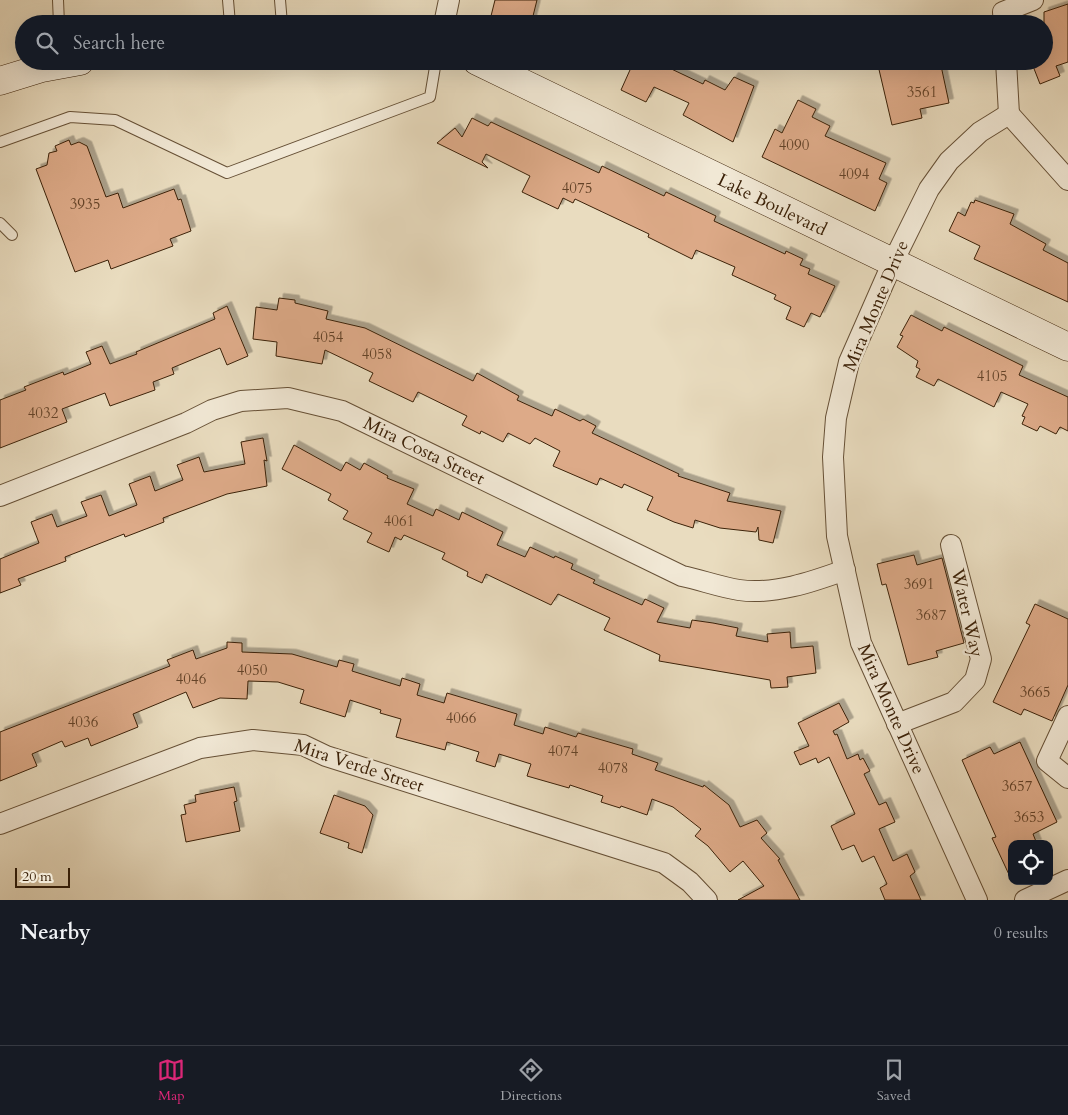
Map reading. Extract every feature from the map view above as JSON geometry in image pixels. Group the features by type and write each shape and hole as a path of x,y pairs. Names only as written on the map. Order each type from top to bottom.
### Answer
{"main road":[{"path":"0,82 40,70"},
{"name":"Lake Boulevard","path":"495,70 892,264 1068,347"}],"street":[{"path":"446,15 449,0"},
{"path":"1003,15 1003,12 1033,0"},
{"path":"1007,70 1009,114 1068,180"},
{"name":"Mira Monte Drive","path":"977,900 861,643 836,536 833,457 836,418 849,362 892,264 929,189 949,161 980,132 1009,114"},
{"name":"Mira Costa Street","path":"0,496 186,424 212,410 241,402 288,398 342,412 682,576 740,590 771,589 812,582 844,570"},
{"name":"Water Way","path":"897,724 954,702 975,680 981,659 951,545"},
{"path":"1068,716 1047,761 1068,778"},
{"name":"Mira Verde Street","path":"0,824 200,748 253,740 303,745 326,756 664,863 690,882 707,900"},
{"path":"1025,900 1068,880"}],"lane":[{"path":"58,0 59,15"},
{"path":"228,0 229,15"},
{"path":"280,0 281,15"},
{"path":"0,142 70,117 115,120 227,173 430,97 434,70"},
{"path":"0,223 12,235"}],"building":[{"path":"495,0 537,0 533,15 491,15"},
{"path":"1068,4 1068,62 1056,66 1060,76 1040,84 1035,70 1053,70 1053,15 1044,15 1044,12"},
{"path":"630,70 674,70 703,84 705,80 725,90 734,77 754,86 733,142 683,115 689,103 654,87 646,102 621,90"},
{"path":"879,70 942,70 949,103 920,109 922,118 892,125"},
{"path":"798,100 816,109 812,117 830,126 825,136 886,163 879,179 887,183 875,211 762,157 775,129 782,133"},
{"path":"472,118 488,126 491,122 599,173 602,166 664,196 666,192 716,216 714,221 785,254 786,251 803,259 800,265 810,269 808,274 835,286 820,317 811,313 804,327 786,319 791,307 774,299 776,295 732,275 735,267 696,250 692,259 648,237 649,234 575,199 573,203 563,198 558,209 522,192 530,176 486,154 482,162 488,168 437,143 455,128 462,137"},
{"path":"69,140 71,145 79,142 87,146 106,197 118,193 123,208 174,189 178,200 181,199 191,231 170,239 173,246 111,269 108,260 75,272 36,169 47,165 49,153 57,151 55,146"},
{"path":"975,200 1014,214 1010,224 1046,244 1043,250 1068,263 1068,302 974,259 980,246 949,231 958,212 965,216 971,202 974,203"},
{"path":"279,298 295,300 295,303 328,311 326,319 365,328 473,381 477,373 519,396 517,400 552,416 555,409 580,421 583,419 596,426 592,433 679,474 678,476 730,493 727,501 781,511 773,543 759,540 758,527 756,532 720,528 695,520 693,528 674,522 647,510 653,497 624,484 622,488 600,478 597,485 553,466 560,451 535,438 530,444 508,433 503,442 481,431 480,434 462,425 467,416 418,392 413,402 369,381 373,373 325,350 322,364 276,356 277,342 253,339 256,307 277,310"},
{"path":"227,306 248,356 227,365 220,348 172,368 174,374 153,382 155,390 110,406 105,393 62,409 67,422 0,448 0,400 26,390 24,387 63,372 64,375 91,364 86,352 102,346 110,364 215,319 213,313"},
{"path":"911,315 942,331 944,327 1023,366 1019,375 1068,397 1068,431 1060,427 1056,434 1040,426 1037,431 1022,424 1025,417 1022,416 1028,404 1001,392 994,407 938,379 934,386 916,377 920,369 916,367 918,361 897,347 903,336 900,335"},
{"path":"263,438 267,461 264,460 267,486 227,494 163,518 164,522 125,537 124,534 65,557 66,561 18,579 21,585 0,593 0,559 39,543 31,522 52,514 57,527 87,516 81,502 101,495 109,516 137,505 129,484 150,476 155,491 183,480 177,465 199,457 204,472 245,464 241,442"},
{"path":"294,445 341,471 346,462 360,470 364,463 388,476 387,478 414,489 407,504 433,516 436,509 459,520 462,512 503,532 497,545 525,557 530,547 554,558 555,556 573,564 571,569 595,580 593,583 642,605 645,599 664,608 657,622 690,628 692,620 713,623 738,628 736,636 768,642 767,634 790,632 791,648 813,646 816,673 787,677 788,687 771,688 770,680 659,661 660,655 604,630 610,618 558,594 551,605 486,574 482,583 467,576 468,572 442,559 445,553 404,535 401,540 395,537 389,552 367,542 372,533 343,519 348,511 328,500 331,494 282,469"},
{"path":"914,555 917,565 942,558 964,643 936,651 938,657 908,665 886,584 882,585 877,564"},
{"path":"1035,604 1068,619 1068,685 1052,721 1024,709 1021,715 993,702 1030,625 1026,623"},
{"path":"227,642 242,643 242,652 292,654 337,667 339,660 354,664 352,671 400,686 402,678 420,684 417,695 444,703 447,693 517,714 514,725 543,734 545,727 576,737 578,733 633,749 632,754 658,763 655,770 703,787 704,785 729,805 740,827 757,820 767,833 761,838 780,859 778,860 800,900 738,900 764,886 743,861 730,872 708,846 695,836 701,829 673,807 652,799 647,815 621,806 620,808 601,802 603,796 570,785 569,788 527,776 531,764 499,754 495,767 476,761 479,752 447,742 445,750 396,737 401,719 380,713 381,710 350,700 345,717 300,703 304,690 278,682 248,681 247,699 220,698 193,708 186,692 133,714 138,727 91,746 88,738 65,747 62,741 32,754 37,766 0,781 0,732 170,666 167,660 193,650 196,659 227,648"},
{"path":"839,703 849,722 833,731 835,735 837,734 847,759 858,754 860,760 863,758 870,771 864,774 879,805 886,802 895,822 879,829 893,861 907,854 915,872 910,876 921,900 885,900 880,888 887,884 874,856 862,862 854,845 842,850 831,826 855,814 829,757 818,763 816,758 800,765 794,752 809,746 798,723"},
{"path":"1020,742 1057,822 1033,834 1035,840 1008,840 1008,872 992,838 996,837 962,760 990,747 994,754"},
{"path":"234,787 237,801 234,802 240,831 186,842 181,815 186,814 184,805 196,802 195,795"},
{"path":"334,795 365,806 373,815 362,853 348,848 349,843 320,833"}]}
